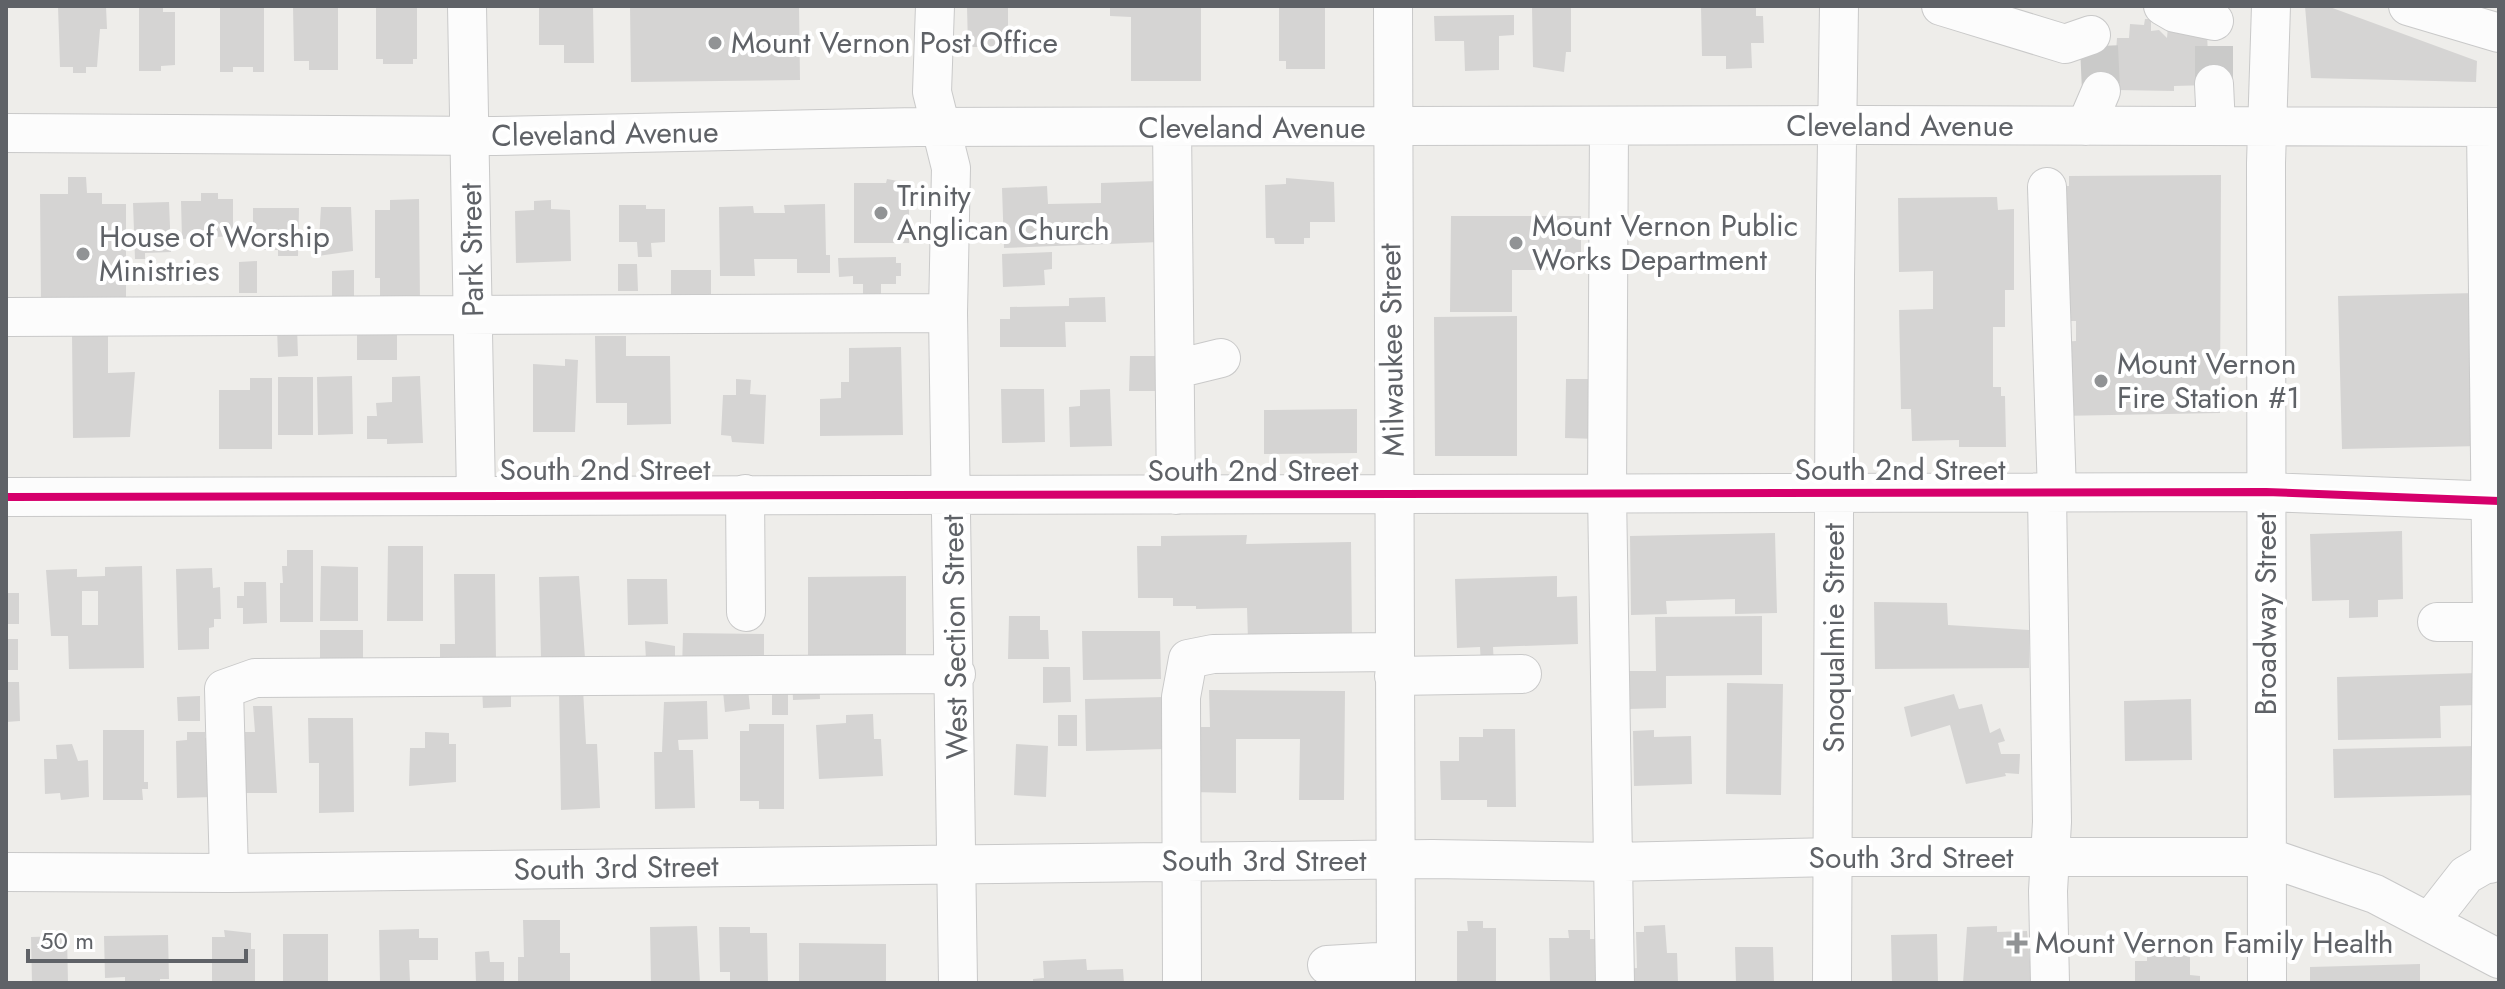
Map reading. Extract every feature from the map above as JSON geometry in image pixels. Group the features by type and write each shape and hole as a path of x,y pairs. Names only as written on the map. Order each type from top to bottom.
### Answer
{"street":[{"name":"Park Street","path":"467,6 476,495"},
{"name":"West Section Street","path":"935,6 932,92 951,168 948,313 954,494 958,983"},
{"name":"Milwaukee Street","path":"1393,6 1395,972"},
{"name":"Snoqualmie Street","path":"1832,983 1839,6"},
{"path":"1941,6 2065,44 2095,29"},
{"path":"2163,6 2175,13 2214,21"},
{"name":"Broadway Street","path":"2267,983 2267,128 2271,6"},
{"path":"2408,6 2486,30"},
{"path":"2214,84 2216,126"},
{"path":"2086,126 2101,91"},
{"name":"Cleveland Avenue","path":"6,133 470,136 941,128 1838,125 2492,127"},
{"path":"1172,127 1176,495"},
{"path":"1609,127 1607,493 1615,983"},
{"path":"2430,921 2466,875 2494,860 2492,127"},
{"path":"2047,187 2052,493 2050,983"},
{"path":"6,317 948,313"},
{"path":"1176,369 1221,358"},
{"name":"South 2nd Street","path":"6,497 2266,492 2494,501"},
{"path":"745,494 746,612"},
{"path":"2437,622 2492,622"},
{"path":"1182,983 1181,697 1188,659 1213,654 1522,674"},
{"path":"229,873 224,689 255,678 956,674"},
{"name":"South 3rd Street","path":"6,872 229,873 1394,859 1613,862 1834,857 2267,857 2375,894 2499,959"},
{"path":"1327,965 1395,972"}],"building":[{"path":"58,6 106,6 107,29 100,29 97,67 86,67 86,73 73,73 73,67 60,67"},
{"path":"220,6 264,6 264,72 253,72 253,67 233,67 233,72 220,72"},
{"path":"293,6 338,6 338,70 309,70 309,61 294,61"},
{"path":"376,6 417,6 417,59 413,59 413,64 383,64 383,59 376,59"},
{"path":"539,6 593,6 594,63 564,63 564,45 539,45"},
{"name":"Mount Vernon Post Office","path":"630,6 799,6 800,80 631,82"},
{"path":"967,6 1008,6 1008,47 968,47"},
{"path":"1110,6 1201,6 1201,81 1131,81 1131,17 1110,16"},
{"path":"1279,6 1325,6 1325,69 1286,69 1286,61 1279,61"},
{"path":"1532,6 1571,6 1571,52 1566,52 1564,72 1533,67"},
{"path":"1701,6 1756,6 1756,16 1763,16 1764,43 1751,43 1752,68 1726,69 1726,56 1702,56"},
{"path":"2305,6 2327,6 2477,61 2476,82 2311,78"},
{"path":"139,7 163,7 163,12 175,12 175,65 161,66 161,71 139,71"},
{"path":"1514,15 1514,35 1499,36 1499,70 1465,71 1464,41 1435,41 1434,16"},
{"path":"2145,19 2151,19 2151,31 2159,30 2167,38 2168,26 2207,31 2209,85 2174,86 2174,91 2116,90 2094,85 2094,51 2116,51 2117,38 2129,38 2130,24 2144,25"},
{"path":"2221,175 2220,413 2058,416 2059,342 2076,341 2076,321 2056,321 2062,186 2069,186 2069,176"},
{"name":"House of Worship Ministries","path":"68,177 86,177 87,193 102,193 102,204 126,204 126,304 41,304 40,194 68,194"},
{"path":"1286,178 1334,182 1335,222 1310,222 1310,238 1304,238 1304,244 1275,244 1274,238 1266,238 1265,185 1286,184"},
{"name":"Trinity Anglican Church","path":"887,179 909,183 909,243 854,243 854,183 886,183"},
{"path":"1158,181 1160,242 1004,248 1002,188 1047,186 1048,204 1101,203 1101,183"},
{"path":"201,193 218,193 218,199 233,199 233,236 182,239 181,201 201,201"},
{"path":"1997,197 1998,210 2014,209 2014,290 2005,290 2005,327 1993,327 1993,387 2001,387 2001,396 2005,396 2006,447 1959,447 1959,440 1912,441 1911,409 1901,409 1899,310 1933,309 1933,271 1899,272 1898,198"},
{"path":"419,199 420,304 380,304 380,278 375,278 375,210 390,210 390,200"},
{"path":"551,200 551,209 570,210 571,261 516,263 515,211 534,210 534,201"},
{"path":"169,202 171,252 145,253 145,259 135,259 133,203"},
{"path":"825,204 826,255 830,255 830,273 797,273 797,259 754,259 755,276 720,276 719,207 753,206 754,213 785,213 784,205"},
{"path":"619,205 665,209 665,242 651,243 652,257 638,257 637,242 619,242"},
{"path":"321,207 351,207 353,251 318,256"},
{"path":"253,208 299,208 298,256 278,256 278,250 253,250"},
{"name":"Mount Vernon Public Works Department","path":"1451,216 1581,216 1581,270 1512,270 1512,312 1450,312"},
{"path":"1052,252 1052,269 1044,270 1045,285 1003,287 1002,254"},
{"path":"896,257 896,263 901,263 901,276 896,276 896,284 881,284 881,296 863,296 863,284 853,284 853,276 839,277 838,258"},
{"path":"257,261 257,293 239,293 239,262"},
{"path":"618,264 637,264 638,291 618,291"},
{"path":"354,270 354,298 332,298 332,271"},
{"path":"671,270 711,270 711,302 671,301"},
{"path":"2477,293 2481,446 2342,449 2338,296"},
{"path":"1105,297 1106,322 1065,322 1066,347 1000,347 1000,319 1010,319 1010,307 1069,306 1069,298"},
{"path":"1517,316 1517,456 1435,456 1434,317"},
{"path":"277,327 297,327 298,356 278,357"},
{"path":"357,328 397,328 397,360 357,360"},
{"path":"108,332 108,373 135,372 130,437 73,438 72,333"},
{"path":"595,336 626,336 626,356 670,356 671,424 627,425 627,403 596,403"},
{"path":"901,347 903,435 820,436 820,399 841,398 841,382 849,382 849,348"},
{"path":"1130,356 1160,356 1160,391 1129,391"},
{"path":"565,359 578,360 575,432 533,432 533,364 565,366"},
{"path":"352,376 353,434 318,435 317,377"},
{"path":"420,376 423,443 387,444 387,439 367,439 367,416 377,416 376,403 392,402 392,377"},
{"path":"278,377 313,377 313,435 278,435"},
{"path":"250,378 272,378 272,449 219,449 219,390 250,390"},
{"path":"736,379 751,380 750,394 766,395 764,444 732,442 731,436 721,435 723,395 736,395"},
{"path":"1566,379 1598,379 1598,439 1565,438"},
{"path":"1001,389 1044,389 1045,442 1002,443"},
{"path":"1110,389 1112,446 1070,447 1069,407 1080,406 1080,390"},
{"path":"1357,409 1357,453 1264,454 1264,410"},
{"path":"2402,531 2403,599 2378,600 2378,617 2349,618 2349,600 2312,601 2310,534"},
{"path":"1775,533 1777,613 1735,614 1735,599 1666,601 1667,614 1631,615 1630,536"},
{"path":"1247,535 1246,544 1351,542 1352,639 1248,640 1247,608 1196,609 1196,606 1173,606 1173,598 1138,598 1137,546 1161,546 1161,536"},
{"path":"388,546 423,546 423,621 387,621"},
{"path":"287,550 313,550 313,622 280,622 280,583 283,583 282,566 287,566"},
{"path":"142,566 144,668 69,669 68,636 51,636 46,570 77,569 77,577 105,576 105,567","holes":["82,591 98,591 98,625 82,625"]},
{"path":"321,566 358,567 358,621 320,621"},
{"path":"212,568 213,588 220,587 221,619 214,619 214,627 209,628 209,649 178,650 176,569"},
{"path":"454,574 495,574 496,661 440,662 440,644 455,644"},
{"path":"579,576 585,658 541,658 539,577"},
{"path":"906,576 906,662 808,662 808,577"},
{"path":"1557,576 1557,597 1577,596 1578,644 1493,647 1494,666 1481,666 1480,647 1457,648 1455,579"},
{"path":"627,579 667,579 668,624 628,625"},
{"path":"244,582 266,582 267,623 243,624 243,608 237,608 237,596 244,596"},
{"path":"6,593 19,593 19,624 6,624"},
{"path":"1874,602 1947,603 1948,625 2029,630 2029,668 1875,669"},
{"path":"1009,616 1040,616 1040,630 1048,630 1049,659 1008,659"},
{"path":"1762,616 1762,675 1666,676 1666,708 1628,709 1627,671 1656,671 1655,617"},
{"path":"320,630 363,630 363,663 320,663"},
{"path":"1082,631 1160,631 1161,679 1083,680"},
{"path":"683,633 764,634 764,670 682,669"},
{"path":"6,639 18,639 18,670 6,670"},
{"path":"645,641 675,646 675,660 646,660"},
{"path":"1043,667 1070,667 1071,702 1043,703"},
{"path":"2478,673 2478,705 2440,706 2441,738 2338,740 2337,677"},
{"path":"819,675 820,699 793,700 792,677"},
{"path":"772,679 788,679 788,715 772,715"},
{"path":"6,682 19,682 20,721 6,722"},
{"path":"1727,683 1783,684 1781,795 1726,794"},
{"path":"482,686 511,686 511,707 483,708"},
{"path":"748,688 750,709 725,712 723,691"},
{"path":"583,689 586,744 597,744 600,808 561,810 559,690"},
{"path":"1209,690 1345,691 1344,800 1299,800 1300,739 1236,739 1236,793 1192,792 1192,727 1210,727"},
{"path":"1954,694 1959,709 1982,704 1990,733 2000,728 2005,741 1998,743 2001,754 2020,754 2019,774 2005,773 2006,776 1966,784 1950,725 1911,737 1904,707"},
{"path":"200,696 200,721 178,721 177,697"},
{"path":"1164,697 1165,749 1086,751 1085,699"},
{"path":"2191,699 2192,760 2125,761 2124,701"},
{"path":"707,701 708,739 678,740 679,750 693,750 695,808 655,809 654,752 662,752 664,702"},
{"path":"253,706 272,706 277,793 243,793 243,732 255,732"},
{"path":"873,714 874,739 881,739 883,776 819,779 816,725 846,723 846,715"},
{"path":"1058,715 1077,715 1077,746 1058,746"},
{"path":"308,718 353,718 354,812 319,813 319,763 309,763"},
{"path":"749,724 784,724 784,809 759,809 759,801 740,801 740,731 749,731"},
{"path":"1483,729 1515,729 1516,807 1487,807 1487,800 1441,800 1440,761 1459,761 1459,737 1483,737"},
{"path":"103,730 144,730 144,782 148,782 148,789 142,789 143,800 103,800"},
{"path":"1654,730 1654,737 1691,736 1692,784 1634,786 1633,731"},
{"path":"187,732 205,732 205,738 215,737 214,797 177,798 176,741 187,740"},
{"path":"425,732 449,733 449,744 456,744 456,782 409,786 410,748 425,748"},
{"path":"72,744 78,761 88,760 89,797 61,800 60,793 45,794 44,759 57,759 56,745"},
{"path":"1016,744 1048,746 1046,797 1014,795"},
{"path":"2479,746 2480,795 2334,798 2333,749"},
{"path":"523,920 560,920 560,953 570,953 570,983 518,983 518,957 524,957"},
{"path":"1467,921 1483,921 1483,928 1496,928 1496,983 1457,983 1457,931 1468,931"},
{"path":"1665,925 1667,953 1677,953 1678,983 1623,983 1623,969 1637,968 1636,932 1644,932 1644,926"},
{"path":"697,926 700,983 651,983 650,927"},
{"path":"1997,926 1997,932 2027,931 2032,981 1963,983 1967,927"},
{"path":"719,927 750,927 750,933 767,933 768,983 730,983 730,972 720,972"},
{"path":"419,929 419,938 438,938 438,960 409,960 410,982 380,983 379,930"},
{"path":"224,930 251,933 251,949 255,949 255,983 212,983 212,937 225,937"},
{"path":"1568,930 1590,930 1590,939 1607,939 1608,983 1550,983 1549,938 1569,938"},
{"path":"283,934 328,934 328,983 283,983"},
{"path":"1937,934 1938,983 1892,983 1891,935"},
{"path":"168,935 169,979 160,979 160,983 125,983 125,977 105,978 104,936"},
{"path":"67,936 68,983 32,983 31,937"},
{"path":"799,943 886,944 886,983 799,983"},
{"path":"1735,947 1773,947 1774,983 1736,983"},
{"path":"2147,949 2190,949 2190,975 2200,976 2200,983 2135,983 2135,961 2147,961"},
{"path":"489,951 490,962 504,962 504,983 476,983 475,952"},
{"path":"1086,959 1087,970 1123,969 1124,983 1033,983 1033,979 1044,978 1043,961"},
{"path":"2420,964 2420,983 2310,983 2310,967"}],"tunnel":[{"path":"2214,21 2214,84"},
{"path":"2099,46 2101,91"}],"cycle path":[{"path":"6,497 2266,492 2499,501"}],"place":[{"name":"Mount Vernon Post Office","path":"715,43"},
{"name":"Trinity Anglican Church","path":"881,213"},
{"name":"Mount Vernon Public Works Department","path":"1516,243"},
{"name":"House of Worship Ministries","path":"83,254"},
{"name":"Mount Vernon Fire Station #1","path":"2101,381"},
{"name":"Mount Vernon Family Health","path":"2017,943"}]}
